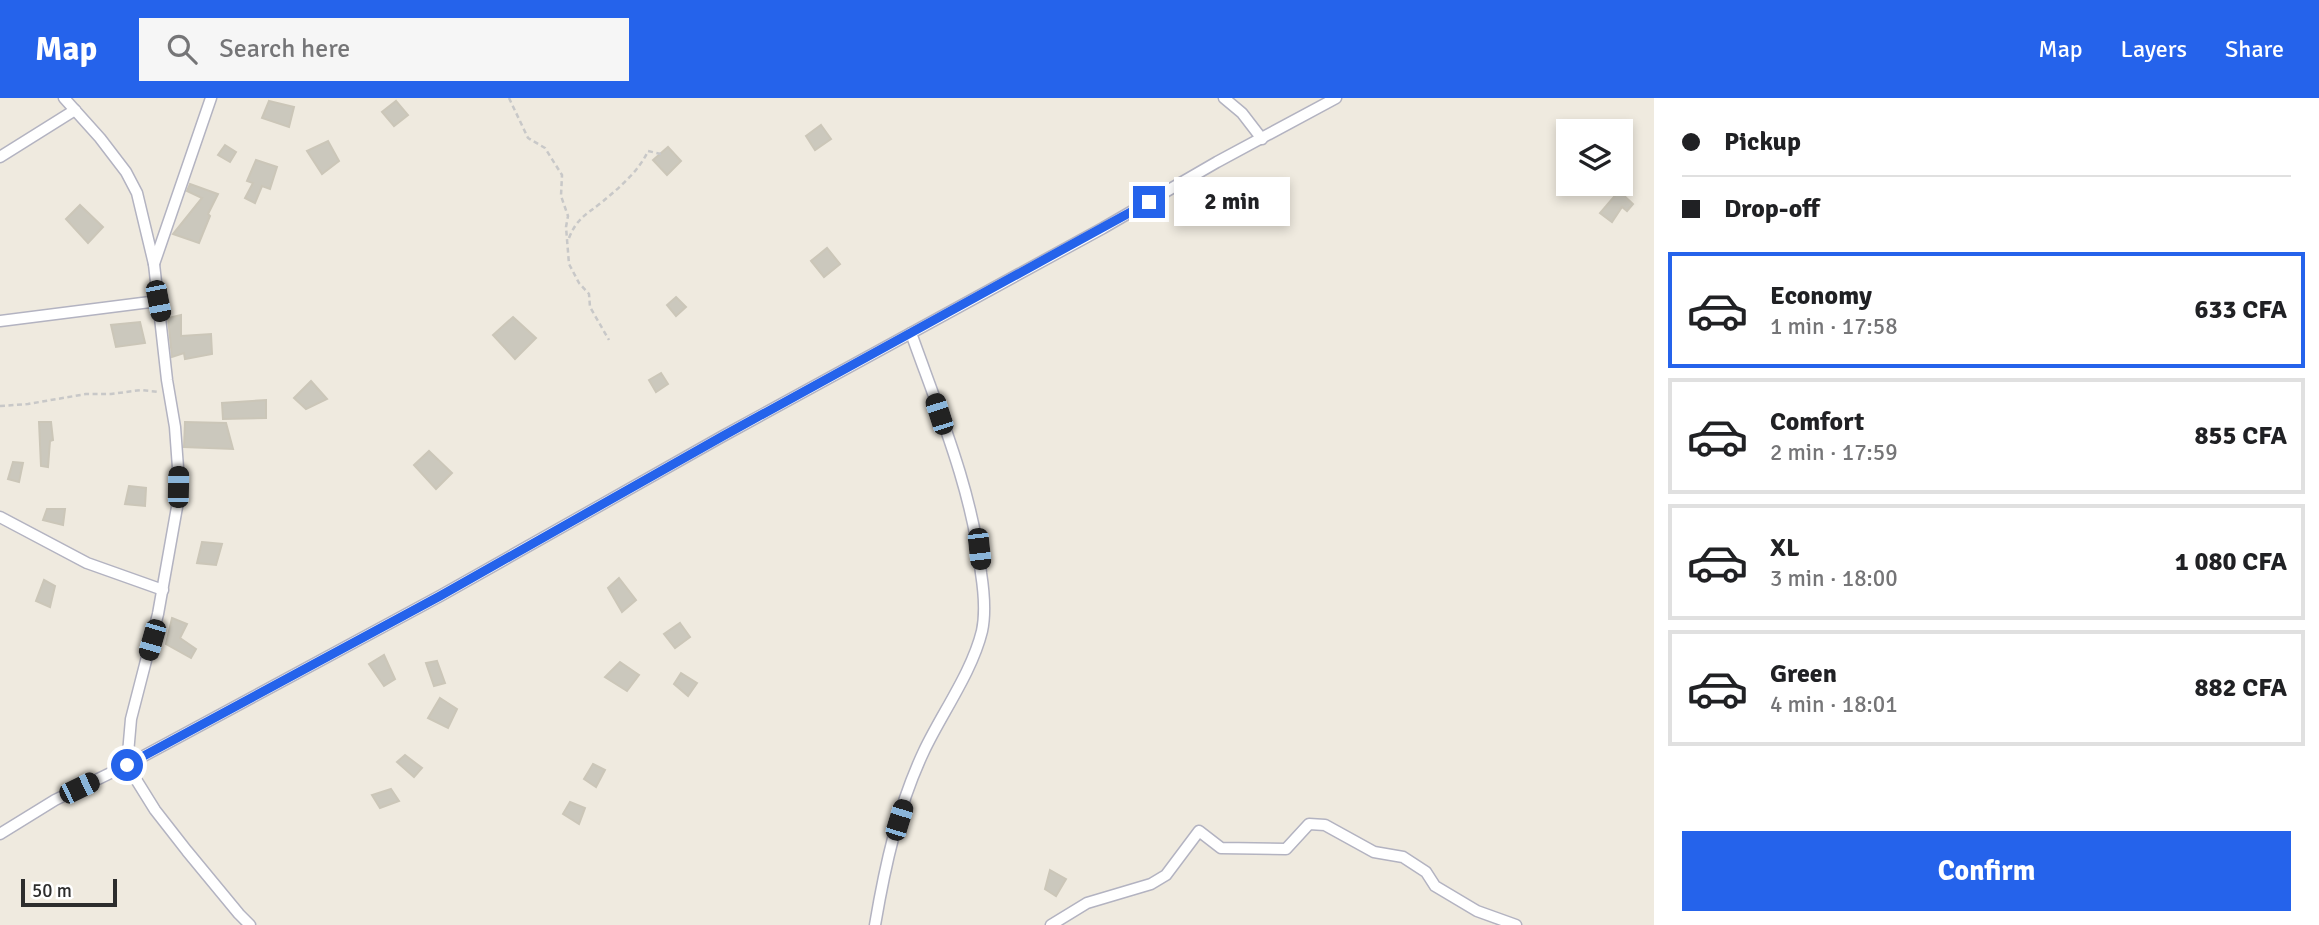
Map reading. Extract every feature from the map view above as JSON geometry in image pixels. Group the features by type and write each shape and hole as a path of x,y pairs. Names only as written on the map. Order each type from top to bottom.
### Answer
{"street":[{"path":"64,98 126,172 137,193 154,264 175,427 177,507 163,590 131,719 127,765 155,810 250,925"},
{"path":"154,264 211,98"},
{"path":"1224,98 1242,113 1262,139"},
{"path":"0,834 55,800 127,765 440,596 723,436 1336,98"},
{"path":"0,157 75,110"},
{"path":"0,321 158,301"},
{"path":"875,925 883,880 906,796 923,754 972,659 982,629 984,597 974,523 911,332"},
{"path":"0,517 87,563 163,590"},
{"path":"1051,925 1087,903 1151,884 1166,875 1199,831 1221,848 1286,849 1309,824 1325,825 1374,852 1403,857 1426,872 1435,886 1478,911 1516,925"}],"path":[{"path":"509,98 528,138 545,148 562,175 561,196 568,216 569,264 579,284 589,293 590,307 609,340"},
{"path":"568,242 574,224 621,184 643,161 648,151 661,154"},
{"path":"0,406 86,394 141,390 169,393"}],"building":[{"path":"269,101 294,107 289,127 262,118"},
{"path":"396,101 408,115 394,126 382,112"},
{"path":"821,125 831,139 815,150 806,136"},
{"path":"328,141 339,161 322,174 307,151"},
{"path":"225,145 236,152 230,162 218,155"},
{"path":"668,147 681,161 667,175 653,160"},
{"path":"256,160 277,167 270,189 262,186 255,203 245,198 253,183 247,181"},
{"path":"190,184 218,194 199,243 173,234 202,198 187,191"},
{"path":"1615,196 1624,196 1633,204 1627,211 1622,207 1612,222 1600,213"},
{"path":"80,205 103,227 88,243 66,219"},
{"path":"827,248 840,264 824,277 811,261"},
{"path":"676,297 686,307 676,316 667,305"},
{"path":"181,315 181,336 211,334 212,354 185,359 184,353 172,357 168,318"},
{"path":"513,317 536,338 515,359 493,335"},
{"path":"140,322 145,343 116,347 111,325"},
{"path":"661,373 668,384 656,392 649,380"},
{"path":"311,381 327,399 306,409 294,398"},
{"path":"266,400 266,418 223,419 222,403"},
{"path":"39,422 51,422 53,440 50,441 48,467 41,466"},
{"path":"185,422 226,423 233,449 184,447"},
{"path":"429,451 452,473 436,489 414,465"},
{"path":"13,462 23,463 19,482 8,479"},
{"path":"129,486 146,488 145,506 125,504"},
{"path":"47,509 65,509 63,525 43,520"},
{"path":"202,542 222,544 216,565 197,563"},
{"path":"619,578 636,600 622,612 608,588"},
{"path":"44,580 55,586 50,607 36,601"},
{"path":"172,618 187,624 180,638 196,649 191,658 166,644"},
{"path":"680,623 690,637 675,648 664,634"},
{"path":"384,655 395,679 384,686 369,664"},
{"path":"437,661 445,683 434,686 426,663"},
{"path":"620,662 639,675 627,691 605,677"},
{"path":"681,673 697,683 688,696 674,684"},
{"path":"440,698 457,709 448,728 428,718"},
{"path":"405,755 422,768 414,777 397,762"},
{"path":"593,764 605,770 596,787 584,779"},
{"path":"391,789 399,801 380,808 372,795"},
{"path":"570,802 585,808 579,824 563,814"},
{"path":"1050,870 1066,879 1056,896 1045,889"}],"route":[{"path":"127,765 440,596 723,436 1149,202"}]}
